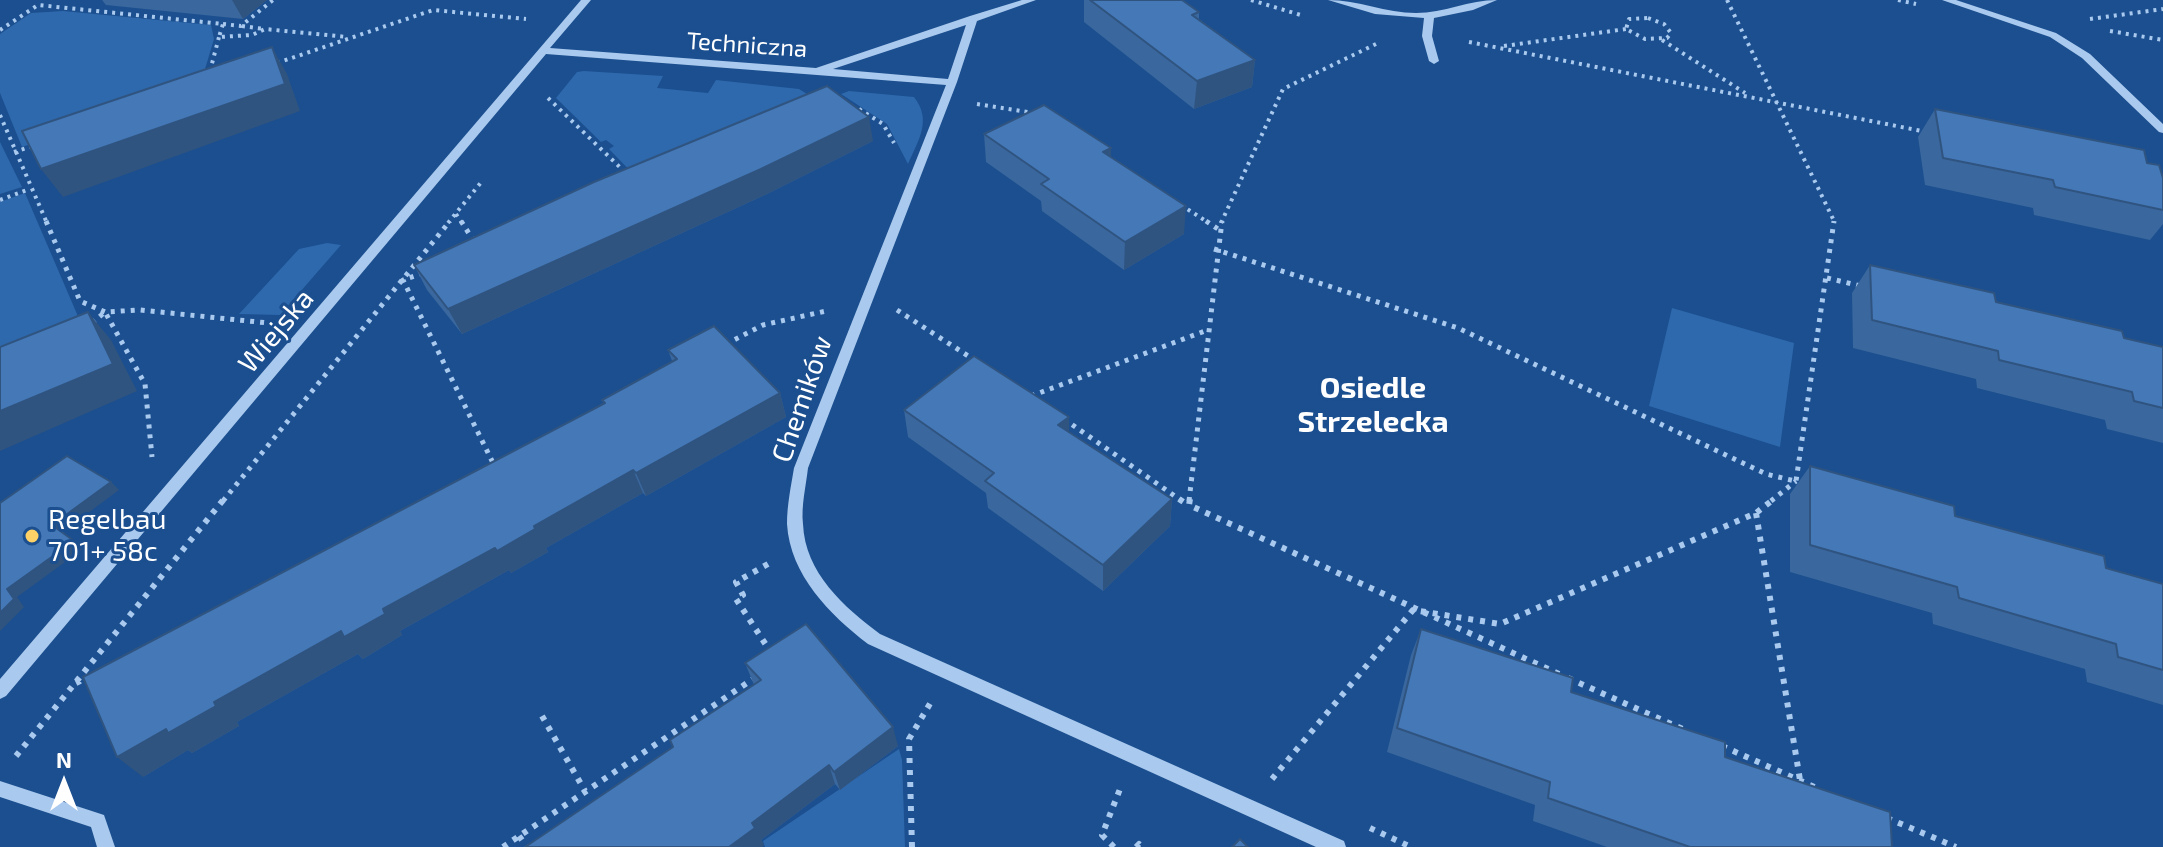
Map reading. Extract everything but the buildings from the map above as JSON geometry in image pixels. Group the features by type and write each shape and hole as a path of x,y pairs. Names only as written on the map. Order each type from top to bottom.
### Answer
{"street":[{"name":"Wiejska","path":"0,691 546,51 586,0"},
{"name":"Techniczna","path":"546,51 817,71 1031,0"},
{"path":"1333,0 1396,15 1429,17 1455,14 1492,0"},
{"path":"1947,0 2004,17 2064,42 2107,74 2163,130"},
{"path":"1429,17 1427,36 1434,61"},
{"name":"Chemików","path":"973,18 952,82 801,468 795,526 807,568 844,617 874,639 1337,847"},
{"path":"817,71 952,82"},
{"path":"0,789 98,821 106,847"}],"path":[{"path":"0,30 46,0"},
{"path":"241,26 273,0"},
{"path":"1413,610 1500,624 1756,513 1796,481 1835,224 1727,0"},
{"path":"38,5 352,37"},
{"path":"2081,20 2163,9"},
{"path":"264,67 433,10 532,20"},
{"path":"1496,48 1626,29 1645,39 1661,39 1671,33 1670,27 1651,18 1629,19 1626,29"},
{"path":"209,75 223,24"},
{"path":"219,37 252,35 265,29"},
{"path":"1661,39 1748,95"},
{"path":"1189,505 1218,229 1283,89 1381,41"},
{"path":"1467,42 1930,132"},
{"path":"539,109 554,91"},
{"path":"548,98 634,181"},
{"path":"847,101 883,124 914,179"},
{"path":"974,103 1046,115"},
{"path":"0,115 80,301 105,312 140,310 281,324"},
{"path":"14,152 44,142"},
{"path":"9,764 493,168"},
{"path":"0,200 30,189"},
{"path":"1178,203 1218,229"},
{"path":"456,214 477,250"},
{"path":"1214,249 1458,328 1766,474 1810,486"},
{"path":"403,280 434,268"},
{"path":"1827,278 1873,289"},
{"path":"403,280 494,465"},
{"path":"715,350 763,325 884,301 978,362"},
{"path":"85,329 105,312"},
{"path":"105,312 145,384 152,457 156,465"},
{"path":"1031,396 1205,331"},
{"path":"1018,387 1044,405"},
{"path":"1057,414 1189,505 1413,610 1699,736"},
{"path":"485,469 507,458"},
{"path":"1756,513 1800,780"},
{"path":"777,662 736,599 743,595 736,582 801,548"},
{"path":"1269,783 1413,610"},
{"path":"76,683 104,669"},
{"path":"503,847 765,671"},
{"path":"912,847 909,739 948,673"},
{"path":"542,716 585,791"},
{"path":"677,729 685,740"},
{"path":"1714,743 1828,793"},
{"path":"1114,847 1102,835 1125,776 1138,756"},
{"path":"1885,817 1956,847"},
{"path":"519,836 527,847"}],"shaded area":[{"path":"63,11 211,25 214,39 200,86 22,147 0,93 0,34 31,13"},
{"path":"577,72 663,76 657,88 708,93 716,80 799,89 815,99 636,177 609,149 614,146 606,140 601,142 556,98"},
{"path":"849,91 914,97 923,122 908,164 887,124 841,94"},
{"path":"0,142 22,187 0,194"},
{"path":"25,193 80,321 0,359 0,202"},
{"path":"327,243 341,245 280,315 239,314 299,249"},
{"path":"1672,308 1794,343 1780,447 1649,406"},
{"path":"899,749 905,847 765,847 763,841"}],"place":[{"name":"Regelbau 701+ 58c","path":"32,536"}],"district":[{"name":"Osiedle Strzelecka","path":"1373,405"}]}
